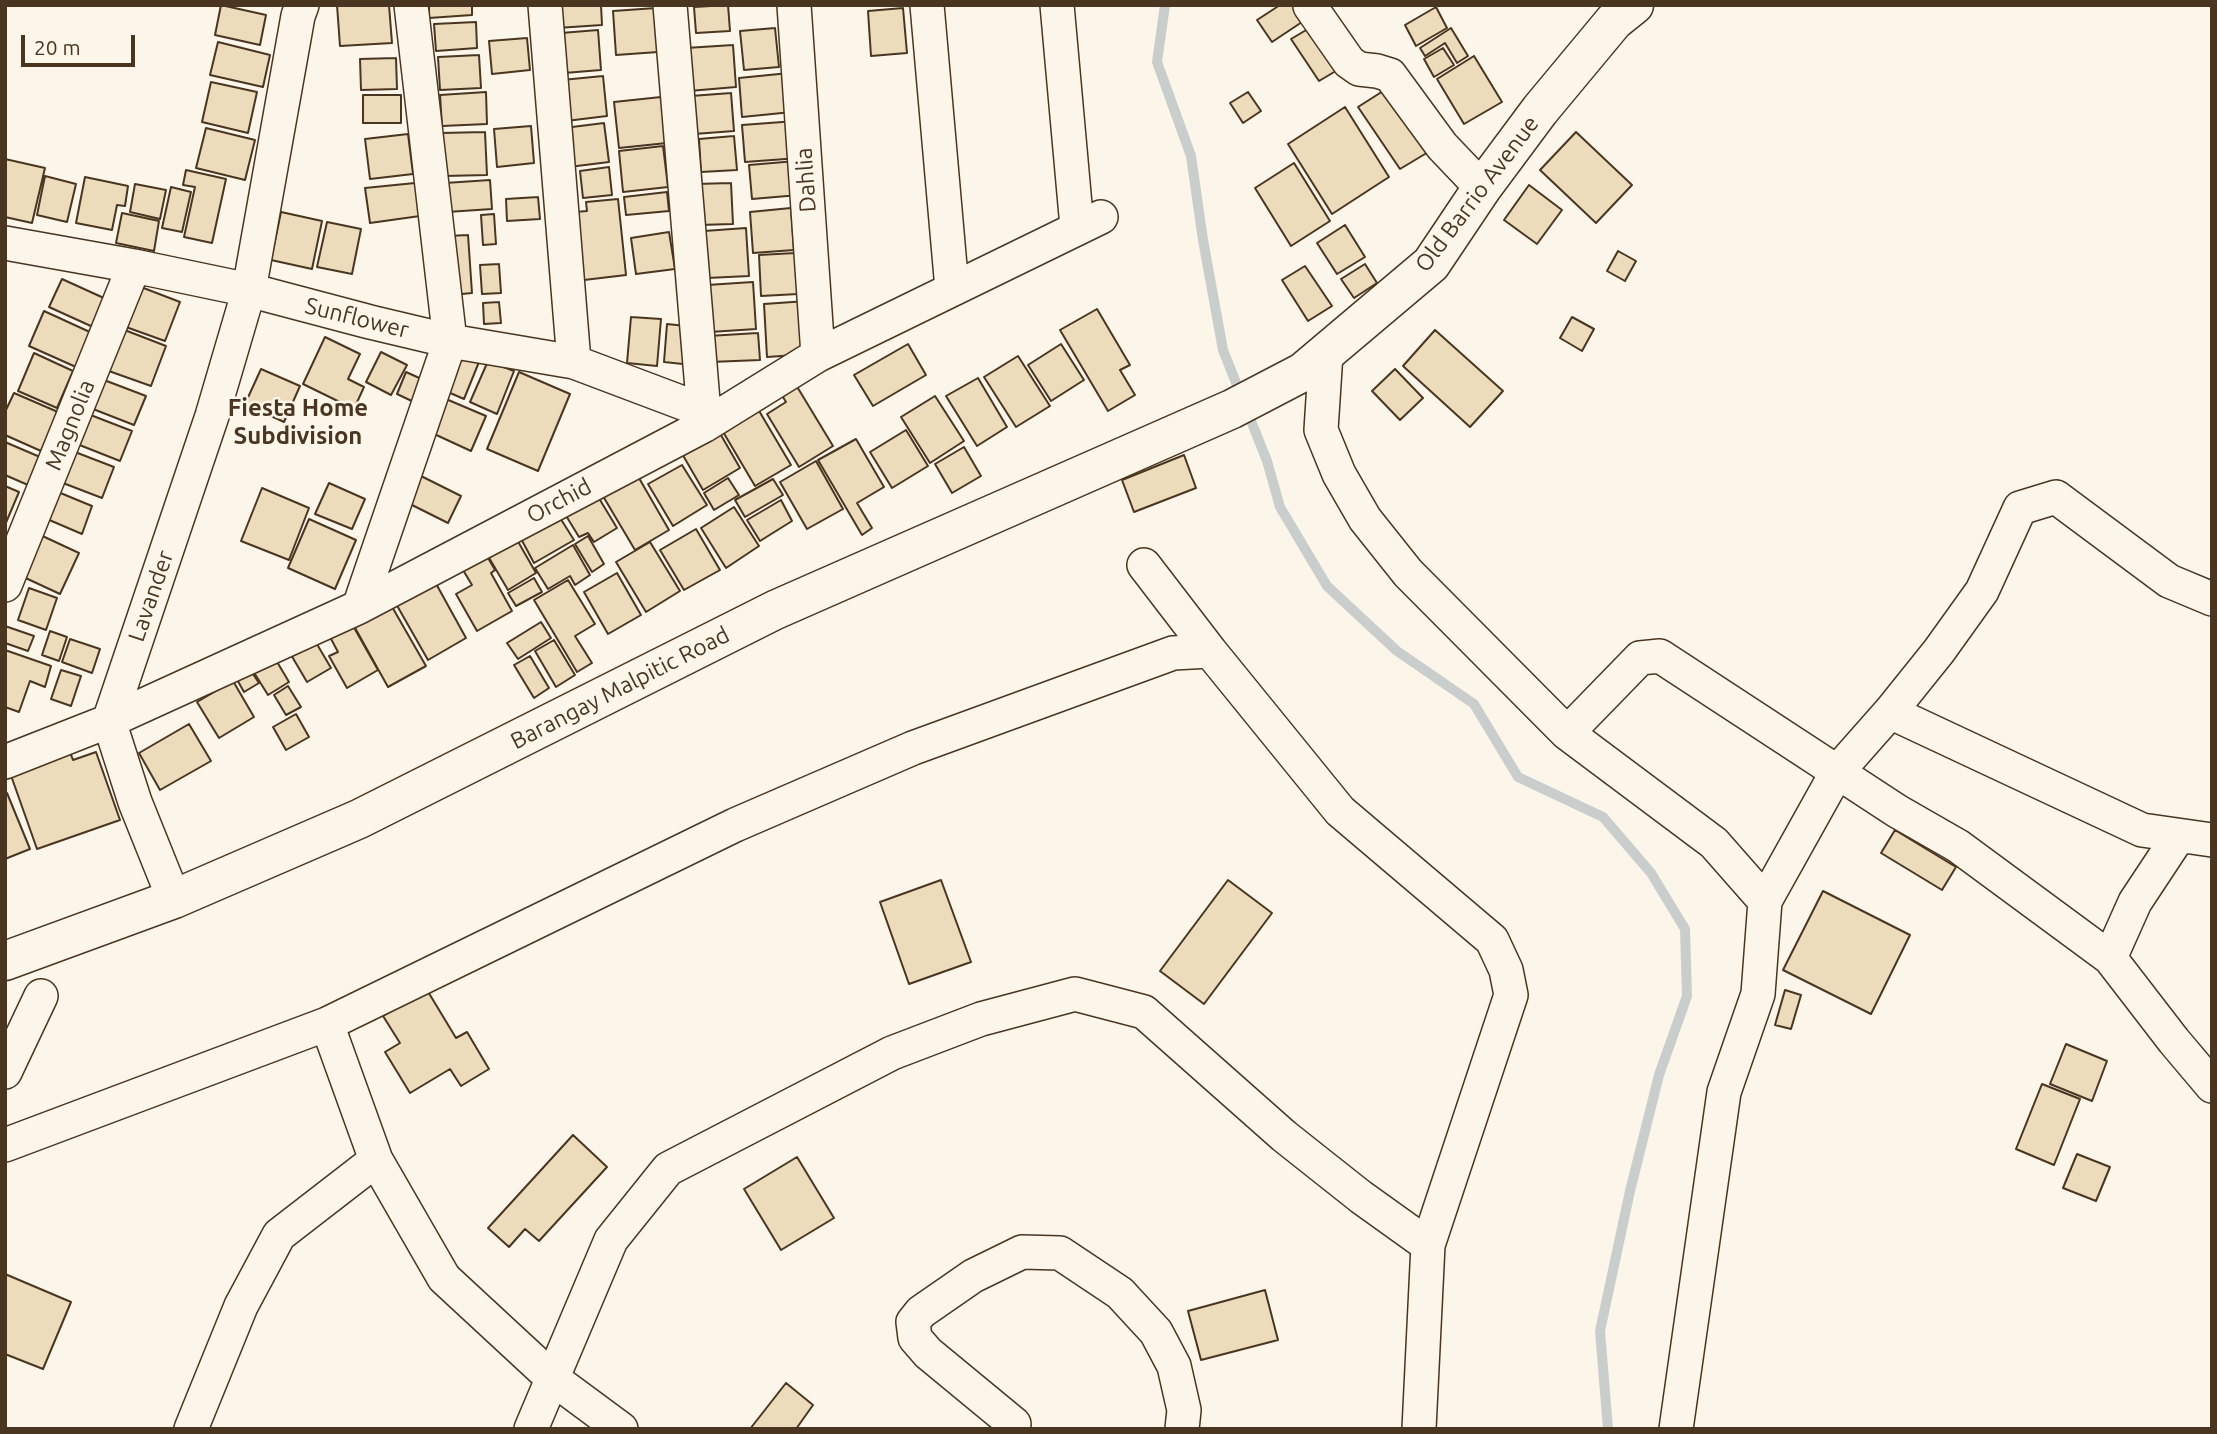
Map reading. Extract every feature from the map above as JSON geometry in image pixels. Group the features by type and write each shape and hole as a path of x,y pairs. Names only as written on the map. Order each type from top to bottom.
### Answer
{"street":[{"name":"Lavander","path":"109,721 212,416 249,290 302,5"},
{"path":"359,607 450,341 411,5"},
{"path":"545,5 575,362"},
{"path":"670,5 705,418"},
{"name":"Dahlia","path":"794,5 818,355"},
{"path":"927,5 951,289"},
{"name":"Orchid","path":"5,762 109,721 359,607 818,355 1089,222 1057,5"},
{"name":"Old Barrio Avenue","path":"1232,409 1315,362 1431,264 1482,188 1540,110 1606,31 1634,5"},
{"path":"1310,6 1349,62 1359,69 1390,75 1442,146 1482,188"},
{"name":"Sunflower","path":"6,244 134,266 249,290 450,341 575,362 705,418"},
{"name":"Magnolia","path":"5,585 134,266"},
{"path":"1315,362 1321,430 1339,474 1365,519 1408,573 1567,733 1714,843 1765,901"},
{"name":"Barangay Malpitic Road","path":"5,961 174,899 359,819 775,610 1232,409"},
{"path":"1676,1429 1724,1092 1758,994 1765,901 1837,772 1939,651 1982,591 2020,508 2056,497 2169,582 2212,599"},
{"path":"1144,565 1340,811 1492,940 1506,970 1511,995 1428,1245 1419,1429"},
{"path":"5,1145 327,1024 735,825 913,748 1173,653 1210,651"},
{"path":"1567,733 1640,658 1660,656 1837,772 1958,846 2110,958 2212,1086"},
{"path":"1890,712 2142,830 2212,840"},
{"path":"109,721 135,802 174,899"},
{"path":"2110,958 2135,902 2178,837"},
{"path":"531,1429 611,1240 668,1169 892,1053 981,1018 1075,995 1144,1012 1284,1136 1361,1197 1428,1245"},
{"path":"5,1072 41,996"},
{"path":"327,1024 376,1160 444,1278 552,1378 621,1429"},
{"path":"191,1429 241,1306 279,1236 376,1160"},
{"path":"1014,1427 928,1353 915,1338 913,1322 921,1312 974,1276 1022,1252 1060,1253 1120,1293 1156,1332 1174,1366 1184,1410 1182,1429"}],"building":[{"path":"221,5 266,15 260,45 215,35"},
{"path":"337,5 389,5 392,43 340,46"},
{"path":"429,5 472,5 472,15 429,18"},
{"path":"556,5 601,5 602,25 557,28"},
{"path":"728,5 730,31 696,33 694,7"},
{"path":"1280,5 1304,5 1311,16 1272,42 1257,20"},
{"path":"1436,7 1447,28 1416,46 1405,25"},
{"path":"656,8 658,52 616,55 613,11"},
{"path":"903,8 907,53 871,56 868,11"},
{"path":"476,22 477,48 436,51 434,24"},
{"path":"1318,23 1346,65 1319,81 1291,39"},
{"path":"775,28 779,67 744,70 740,31"},
{"path":"1451,28 1468,56 1457,63 1445,43 1425,56 1420,48"},
{"path":"598,30 601,70 564,73 561,33"},
{"path":"527,38 530,70 492,74 489,41"},
{"path":"218,42 270,55 263,87 210,75"},
{"path":"733,45 736,87 689,91 686,48"},
{"path":"1443,48 1454,65 1434,77 1424,59"},
{"path":"479,55 481,88 440,90 438,57"},
{"path":"1474,56 1502,102 1464,124 1437,79"},
{"path":"396,58 397,89 361,90 360,59"},
{"path":"789,73 792,112 742,117 739,78"},
{"path":"603,76 607,116 566,121 562,80"},
{"path":"211,82 257,92 248,133 202,122"},
{"path":"1391,86 1435,148 1400,169 1358,107"},
{"path":"486,92 487,124 442,126 440,95"},
{"path":"1248,92 1261,111 1243,123 1230,103"},
{"path":"731,93 734,131 694,134 691,96"},
{"path":"363,95 401,95 401,123 363,123"},
{"path":"661,97 667,143 619,148 614,102"},
{"path":"1345,107 1389,177 1332,214 1288,144"},
{"path":"796,121 799,158 745,162 742,125"},
{"path":"604,123 609,162 569,167 564,128"},
{"path":"531,126 534,163 497,167 494,129"},
{"path":"206,128 255,140 245,180 196,168"},
{"path":"485,132 487,175 444,176 442,133"},
{"path":"1576,132 1632,185 1596,223 1540,170"},
{"path":"408,134 413,174 370,179 365,139"},
{"path":"734,136 737,170 701,172 699,139"},
{"path":"663,146 668,187 623,192 619,151"},
{"path":"5,159 45,168 32,223 5,217"},
{"path":"796,161 799,195 752,199 749,165"},
{"path":"1294,163 1330,221 1291,246 1255,188"},
{"path":"609,167 612,195 583,198 580,171"},
{"path":"186,170 226,179 212,243 184,237 195,187 183,185"},
{"path":"45,176 76,184 67,222 37,215"},
{"path":"85,177 128,186 125,206 117,205 112,230 76,223"},
{"path":"490,180 492,209 447,212 445,183"},
{"path":"415,183 420,216 370,223 365,188"},
{"path":"731,183 733,224 698,225 696,184"},
{"path":"135,184 166,190 160,219 130,212"},
{"path":"1529,185 1562,210 1537,244 1504,220"},
{"path":"171,187 191,192 182,232 162,228"},
{"path":"667,192 669,211 626,215 624,197"},
{"path":"538,197 540,219 507,221 506,199"},
{"path":"618,199 626,275 584,280 575,212 587,211 586,202"},
{"path":"791,208 794,250 753,253 750,212"},
{"path":"281,212 322,221 312,269 271,260"},
{"path":"122,213 159,221 154,251 116,243"},
{"path":"494,214 496,244 483,245 481,215"},
{"path":"327,222 361,229 352,274 317,267"},
{"path":"1345,225 1365,257 1337,274 1317,243"},
{"path":"746,228 749,276 707,278 704,231"},
{"path":"669,232 675,269 636,274 631,238"},
{"path":"468,235 472,293 452,295 448,236"},
{"path":"1618,251 1636,261 1625,281 1607,271"},
{"path":"795,253 798,294 761,296 759,255"},
{"path":"499,264 501,293 482,294 480,265"},
{"path":"1365,264 1377,283 1354,298 1341,279"},
{"path":"1305,266 1332,306 1308,321 1282,280"},
{"path":"62,279 106,299 93,327 49,307"},
{"path":"753,282 756,329 710,332 707,285"},
{"path":"141,287 180,302 165,341 126,327"},
{"path":"807,301 810,354 767,357 764,304"},
{"path":"499,302 501,323 484,324 483,303"},
{"path":"1097,309 1130,365 1120,370 1135,395 1108,411 1060,330"},
{"path":"44,311 92,333 76,367 29,346"},
{"path":"631,317 661,319 657,366 627,363"},
{"path":"1572,317 1594,329 1582,351 1560,338"},
{"path":"667,324 686,326 683,364 664,362"},
{"path":"122,329 166,346 151,386 106,370"},
{"path":"1435,330 1503,391 1470,427 1403,366"},
{"path":"758,333 760,360 710,362 708,336"},
{"path":"325,337 360,354 348,379 364,387 354,409 303,384"},
{"path":"908,344 926,375 873,406 854,375"},
{"path":"1061,344 1084,380 1051,401 1028,365"},
{"path":"459,347 481,357 464,399 441,389"},
{"path":"381,352 407,365 391,395 366,382"},
{"path":"34,353 73,371 57,408 18,391"},
{"path":"1018,356 1050,406 1016,427 984,377"},
{"path":"488,361 514,371 497,414 470,402"},
{"path":"261,369 300,386 284,422 245,404"},
{"path":"1395,369 1423,398 1400,420 1372,391"},
{"path":"406,372 426,381 416,403 397,394"},
{"path":"519,372 570,394 538,471 487,449"},
{"path":"978,378 1007,427 977,446 946,396"},
{"path":"104,380 146,396 134,425 93,409"},
{"path":"793,380 833,446 799,467 767,414 786,402 778,389"},
{"path":"14,393 58,412 41,451 5,435 5,412"},
{"path":"935,396 964,441 930,463 901,417"},
{"path":"446,399 486,416 471,451 432,433"},
{"path":"755,404 791,465 755,486 719,425"},
{"path":"88,414 132,431 120,461 77,444"},
{"path":"714,423 740,468 703,490 677,445"},
{"path":"906,430 928,466 892,488 870,452"},
{"path":"856,439 884,487 857,503 872,528 862,535 818,460"},
{"path":"5,442 40,457 28,485 5,475"},
{"path":"964,447 981,476 952,493 935,464"},
{"path":"75,452 114,467 102,498 63,483"},
{"path":"1184,455 1196,488 1134,512 1122,480"},
{"path":"816,461 843,509 807,529 780,482"},
{"path":"682,465 707,505 673,526 648,484"},
{"path":"632,466 669,530 635,550 597,486"},
{"path":"417,474 461,496 448,523 404,501"},
{"path":"728,478 739,495 714,510 704,493"},
{"path":"773,479 783,495 745,517 735,500"},
{"path":"329,483 365,499 352,529 315,514"},
{"path":"5,486 19,492 5,525"},
{"path":"262,488 309,508 289,560 241,541"},
{"path":"58,492 92,506 82,534 47,519"},
{"path":"597,495 617,528 594,542 588,533 579,537 565,514"},
{"path":"781,500 792,521 760,541 747,520"},
{"path":"734,507 759,546 726,568 701,528"},
{"path":"557,513 574,540 534,563 519,535"},
{"path":"309,519 356,540 335,589 288,568"},
{"path":"696,529 720,570 684,590 660,550"},
{"path":"36,533 79,553 60,594 17,574"},
{"path":"588,536 604,564 592,572 575,544"},
{"path":"516,538 536,573 508,590 488,556"},
{"path":"650,542 680,591 646,612 616,562"},
{"path":"573,545 590,575 575,585 570,576 548,589 535,568"},
{"path":"487,556 495,570 491,573 512,611 477,631 456,594 472,585 463,570"},
{"path":"617,573 641,615 608,634 584,592"},
{"path":"534,578 542,592 516,606 508,593"},
{"path":"434,580 466,638 428,660 395,602"},
{"path":"568,580 595,624 575,636 592,663 577,672 534,600"},
{"path":"29,588 57,598 46,630 18,620"},
{"path":"391,605 426,666 388,687 354,626"},
{"path":"541,622 551,638 518,659 507,643"},
{"path":"352,624 378,670 347,688 329,656 338,652 330,637"},
{"path":"5,626 34,636 28,651 5,643"},
{"path":"50,631 67,637 59,661 42,655"},
{"path":"311,634 331,668 307,682 287,648"},
{"path":"70,639 100,649 92,673 62,662"},
{"path":"554,640 575,675 556,687 535,651"},
{"path":"5,650 51,666 45,687 30,681 19,712 5,707"},
{"path":"270,650 289,682 268,695 248,663"},
{"path":"530,656 549,688 534,698 514,665"},
{"path":"249,668 259,683 244,692 235,676"},
{"path":"61,670 81,676 71,706 51,699"},
{"path":"233,681 254,717 219,738 197,702"},
{"path":"288,686 301,707 286,715 274,695"},
{"path":"296,714 309,737 286,750 273,727"},
{"path":"189,724 211,761 160,790 139,753"},
{"path":"70,752 73,760 96,752 120,820 37,849 8,767"},
{"path":"5,793 30,849 5,859"},
{"path":"1895,830 1956,867 1942,890 1881,853"},
{"path":"941,880 971,962 909,984 880,902"},
{"path":"1228,880 1272,913 1204,1004 1160,971"},
{"path":"1823,891 1910,935 1871,1014 1783,970"},
{"path":"427,990 456,1038 467,1032 489,1069 461,1086 450,1069 410,1093 385,1052 400,1043 383,1016"},
{"path":"1785,990 1801,995 1791,1029 1775,1025"},
{"path":"2066,1044 2107,1061 2092,1101 2050,1084"},
{"path":"2042,1084 2080,1099 2054,1165 2016,1149"},
{"path":"573,1135 607,1167 539,1241 525,1229 509,1247 488,1228"},
{"path":"2077,1154 2110,1167 2096,1201 2063,1188"},
{"path":"797,1157 834,1218 781,1250 744,1189"},
{"path":"5,1274 71,1302 43,1369 5,1354"},
{"path":"1265,1290 1278,1340 1201,1360 1188,1311"},
{"path":"786,1383 813,1405 796,1429 750,1429"}],"waterway":[{"path":"1165,5 1157,62 1191,156 1223,350 1267,461 1280,507 1327,586 1397,651 1474,704 1518,777 1603,817 1651,873 1685,929 1687,996 1659,1075 1630,1191 1600,1331 1608,1429"}],"district":[{"name":"Fiesta Home Subdivision","path":"298,422"}]}
